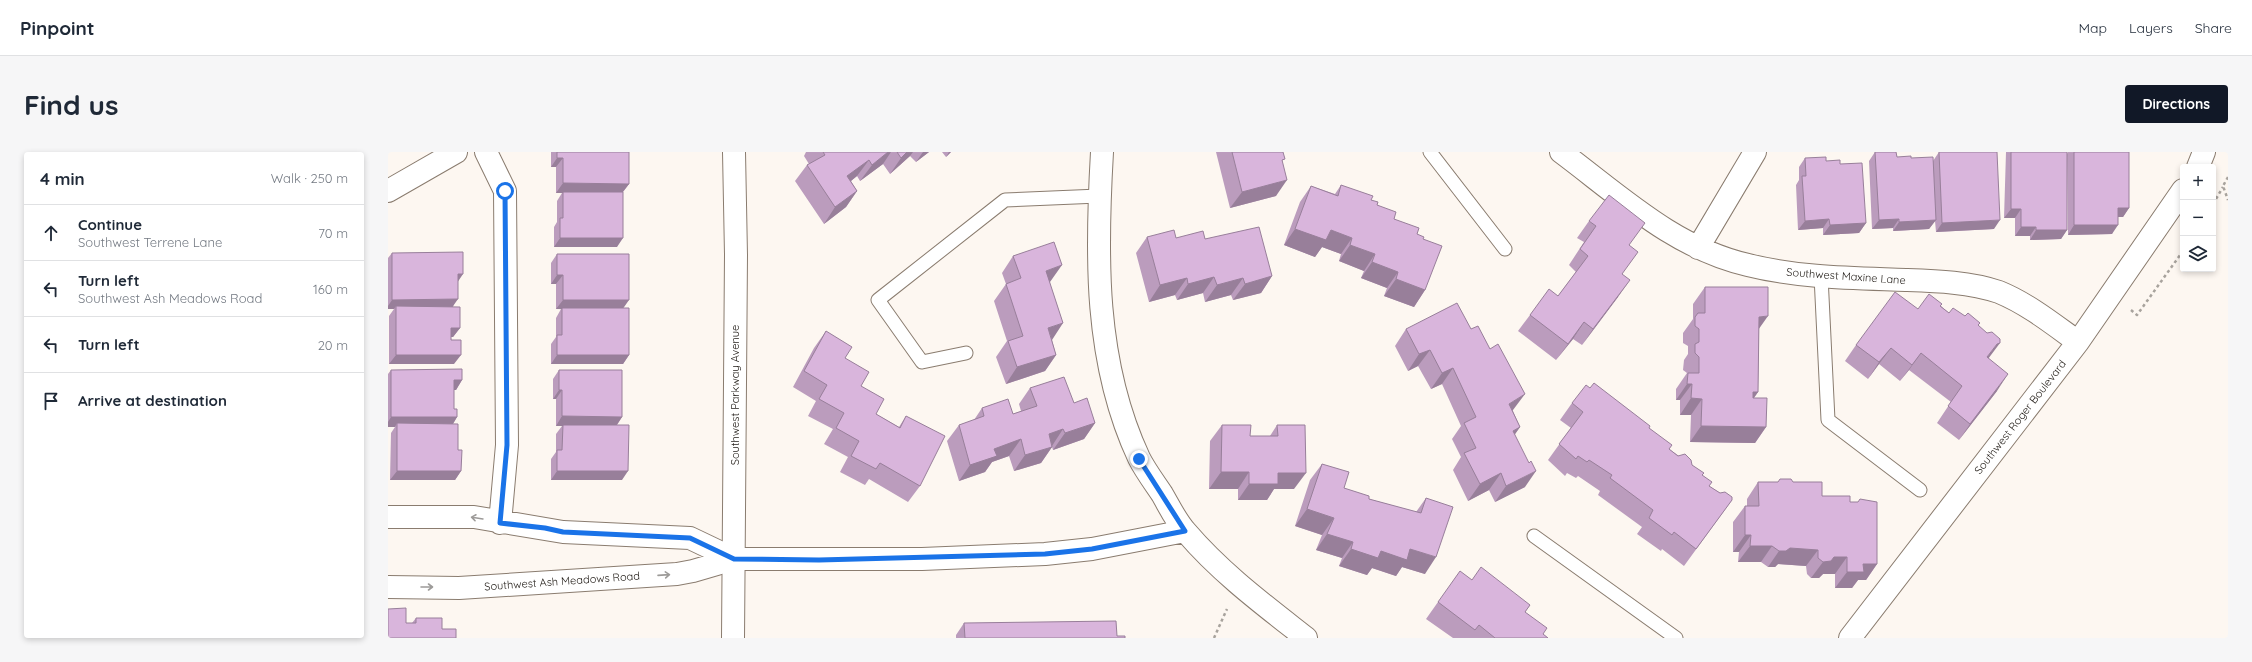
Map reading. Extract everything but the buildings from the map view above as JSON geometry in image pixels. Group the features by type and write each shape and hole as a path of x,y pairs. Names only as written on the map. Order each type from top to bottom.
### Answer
{"street":[{"path":"388,191 456,152"},
{"path":"486,152 505,191 507,445 500,523"},
{"name":"Southwest Parkway Avenue","path":"733,638 734,152"},
{"path":"1102,152 1098,226 1100,298 1103,333 1115,390 1139,459 1185,531 1238,585 1306,638"},
{"name":"Southwest Maxine Lane","path":"1561,152 1646,218 1670,234 1698,248 1747,265 1798,275 1948,282 1998,292 2022,303 2078,342"},
{"path":"1698,248 1755,152"},
{"path":"2199,164 2204,152"},
{"name":"Southwest Roger Boulevard","path":"1850,638 2078,342 2180,194"},
{"name":"Southwest Ash Meadows Road","path":"388,517 474,517 500,523 545,528 563,532 690,538 734,559"},
{"name":"Southwest Ash Meadows Road","path":"388,587 460,588 677,574 734,559 898,559 1045,554 1092,549 1185,531"}],"lane":[{"path":"1430,152 1505,249"},
{"path":"966,353 922,362 878,300 1005,200 1099,196"},
{"path":"1821,276 1828,420 1920,490"},
{"path":"1534,536 1676,638"}],"path":[{"path":"2215,200 2228,177"},
{"path":"2223,186 2228,200"},
{"path":"2110,295 2137,315 2180,255"},
{"path":"1214,638 1238,585"}],"route":[{"path":"505,191 507,445 500,523 545,528 563,532 690,538 734,559 819,560 922,559 1045,554 1092,549 1185,531 1139,459"}]}
